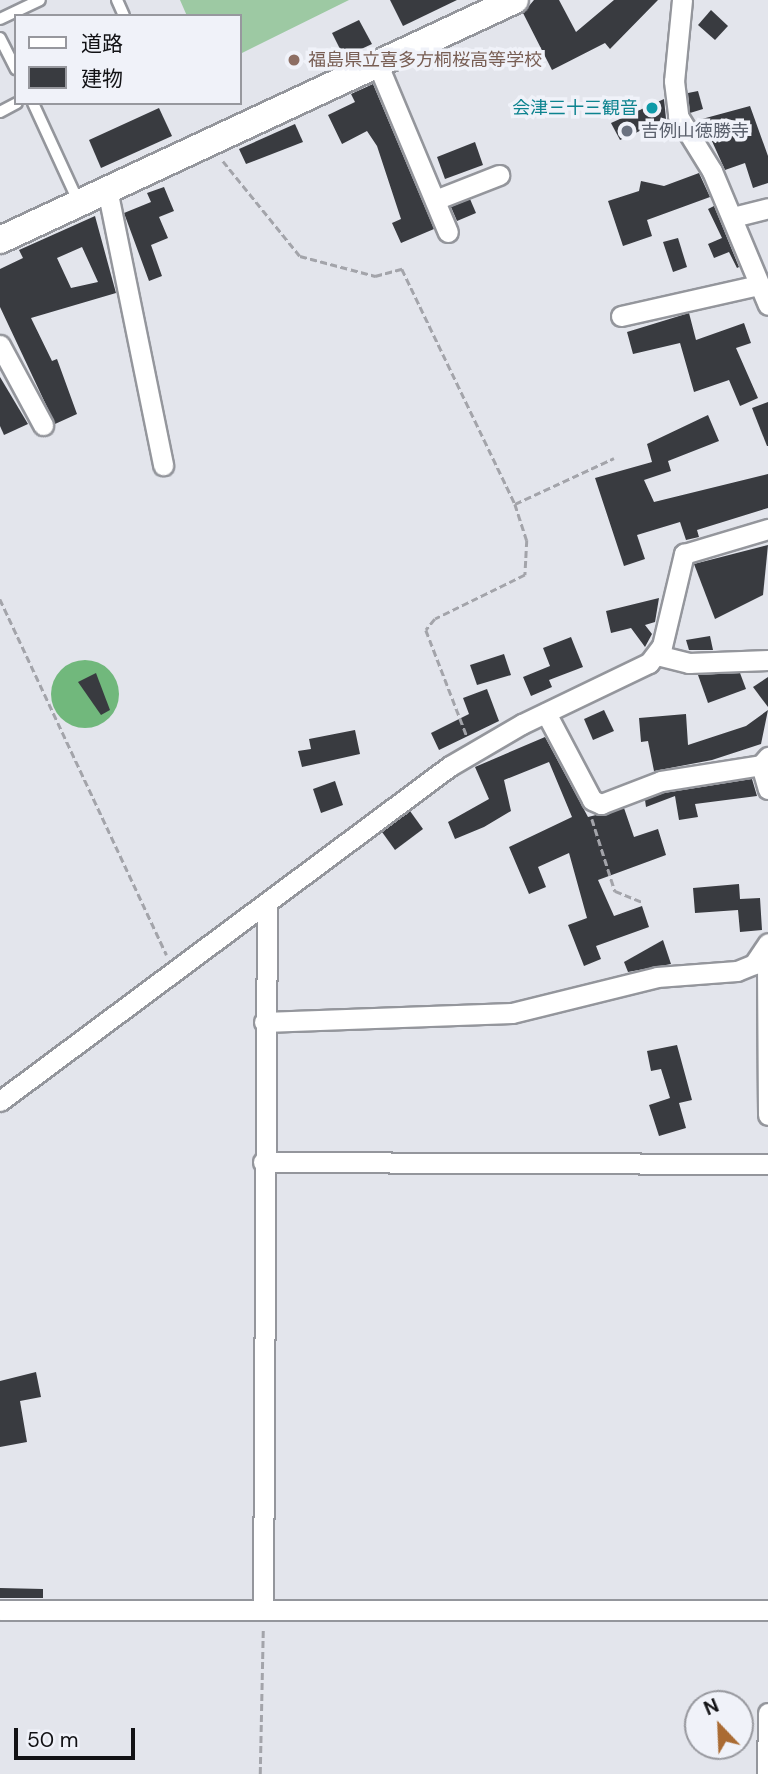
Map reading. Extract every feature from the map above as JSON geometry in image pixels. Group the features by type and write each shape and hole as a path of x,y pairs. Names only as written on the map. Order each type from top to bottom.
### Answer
{"street":[{"path":"0,240 515,0"},
{"path":"682,0 674,81 678,116 733,217 768,305"},
{"path":"378,65 448,232"},
{"path":"435,200 499,175"},
{"path":"107,189 163,465"},
{"path":"733,217 768,208"},
{"path":"621,316 759,285"},
{"path":"0,345 43,425"},
{"path":"657,655 684,554 768,529"},
{"path":"0,1101 472,752 657,655 689,663 768,660"},
{"path":"546,713 594,803 703,772 764,761 768,789"},
{"path":"263,1610 262,1162 267,904"},
{"path":"264,1022 512,1013 657,977 737,971 765,949"},
{"path":"765,949 768,1115"},
{"path":"262,1162 768,1164"},
{"path":"0,1610 768,1610"},
{"path":"767,1774 768,1713"}],"lane":[{"path":"0,19 40,0"},
{"path":"0,38 14,65"},
{"path":"34,105 79,203"}],"path":[{"path":"208,141 300,256 375,276 401,268 515,503 527,540 524,575 435,619 426,630 472,752"},
{"path":"515,503 614,458"},
{"path":"0,599 174,970"},
{"path":"594,803 592,825 615,891 644,903"},
{"path":"260,1774 263,1610"}],"green space":[{"path":"180,0 349,0 242,53 242,14 186,14"},
{"path":"85,660 98,663 109,670 116,681 119,694 116,707 109,718 98,725 85,728 72,725 61,718 54,707 51,694 54,681 61,670 72,663"}],"building":[{"path":"390,0 457,0 403,26"},
{"path":"534,0 559,0 576,32 614,0 658,0 610,49 605,43 552,70 523,13"},
{"path":"711,10 728,26 715,40 698,25"},
{"path":"359,20 372,44 344,57 332,33"},
{"path":"373,84 434,229 401,243 392,223 401,219 377,146 367,131 342,144 328,115 355,102 351,94"},
{"path":"698,91 703,109 690,113 688,93"},
{"path":"664,99 666,119 620,140 611,123"},
{"path":"750,106 768,156 768,183 753,188 745,163 725,170 702,119"},
{"path":"159,108 172,136 101,168 89,140"},
{"path":"295,124 303,142 246,164 239,149"},
{"path":"475,142 483,165 445,179 437,157"},
{"path":"699,173 710,197 647,220 652,236 623,246 608,201 639,191 641,181 664,186"},
{"path":"164,187 174,211 159,217 168,238 151,245 162,276 149,281 124,213 151,202 147,193"},
{"path":"470,199 476,213 457,221 451,207"},
{"path":"714,206 739,267 737,268 729,252 714,258 708,244 722,238 708,209"},
{"path":"95,216 116,293 31,318 52,361 57,359 77,414 55,424 0,307 0,269 23,258 19,250","holes":["82,247 98,282 71,288 57,258"]},
{"path":"678,238 687,267 673,272 663,242"},
{"path":"689,313 696,340 744,323 751,343 736,348 758,398 740,406 729,380 694,392 680,343 633,354 627,332"},
{"path":"0,377 28,424 4,435 0,426"},
{"path":"768,402 768,446 767,446 752,408"},
{"path":"708,415 719,441 668,461 671,471 644,480 654,502 768,474 768,508 697,530 699,537 686,540 680,522 637,535 645,559 624,566 595,478 652,462 647,444"},
{"path":"768,545 763,595 715,619 694,564"},
{"path":"659,598 655,622 645,625 652,634 645,647 631,628 611,633 606,611"},
{"path":"710,636 713,650 689,650 686,640"},
{"path":"571,637 583,667 549,680 552,687 531,696 523,677 550,666 543,648"},
{"path":"504,654 511,675 477,685 470,665"},
{"path":"96,673 110,710 101,715 78,682"},
{"path":"740,673 746,689 708,703 698,675"},
{"path":"768,677 768,707 753,687"},
{"path":"487,689 499,721 439,750 431,733 469,714 463,698"},
{"path":"604,710 614,731 593,740 584,719"},
{"path":"768,710 761,744 712,760 654,771 648,741 641,742 639,718 686,714 688,745 746,726"},
{"path":"355,730 360,754 302,767 298,751 311,749 309,739"},
{"path":"545,737 588,817 624,808 634,837 658,829 666,855 598,880 614,916 642,906 649,927 596,946 601,959 584,966 568,925 587,918 569,853 538,867 546,887 529,894 509,847 572,817 549,762 504,780 511,811 484,827 455,839 448,822 489,799 475,767"},
{"path":"752,779 757,796 695,804 698,817 679,820 675,796 646,807 645,800 664,793"},
{"path":"335,781 343,805 321,813 313,789"},
{"path":"410,811 423,829 395,850 382,832"},
{"path":"739,884 740,899 760,898 762,930 740,932 738,910 695,913 693,888"},
{"path":"663,940 671,964 628,972 624,962"},
{"path":"677,1045 692,1100 679,1103 686,1128 659,1136 649,1105 670,1098 661,1069 651,1071 647,1051"},
{"path":"36,1372 41,1397 20,1401 27,1442 0,1447 0,1381"},
{"path":"0,1588 43,1589 43,1598 0,1598"}],"place":[{"name":"福島県立喜多方桐桜高等学校","path":"294,60"},
{"name":"会津三十三観音","path":"652,108"},
{"name":"吉例山徳勝寺","path":"627,131"}]}
